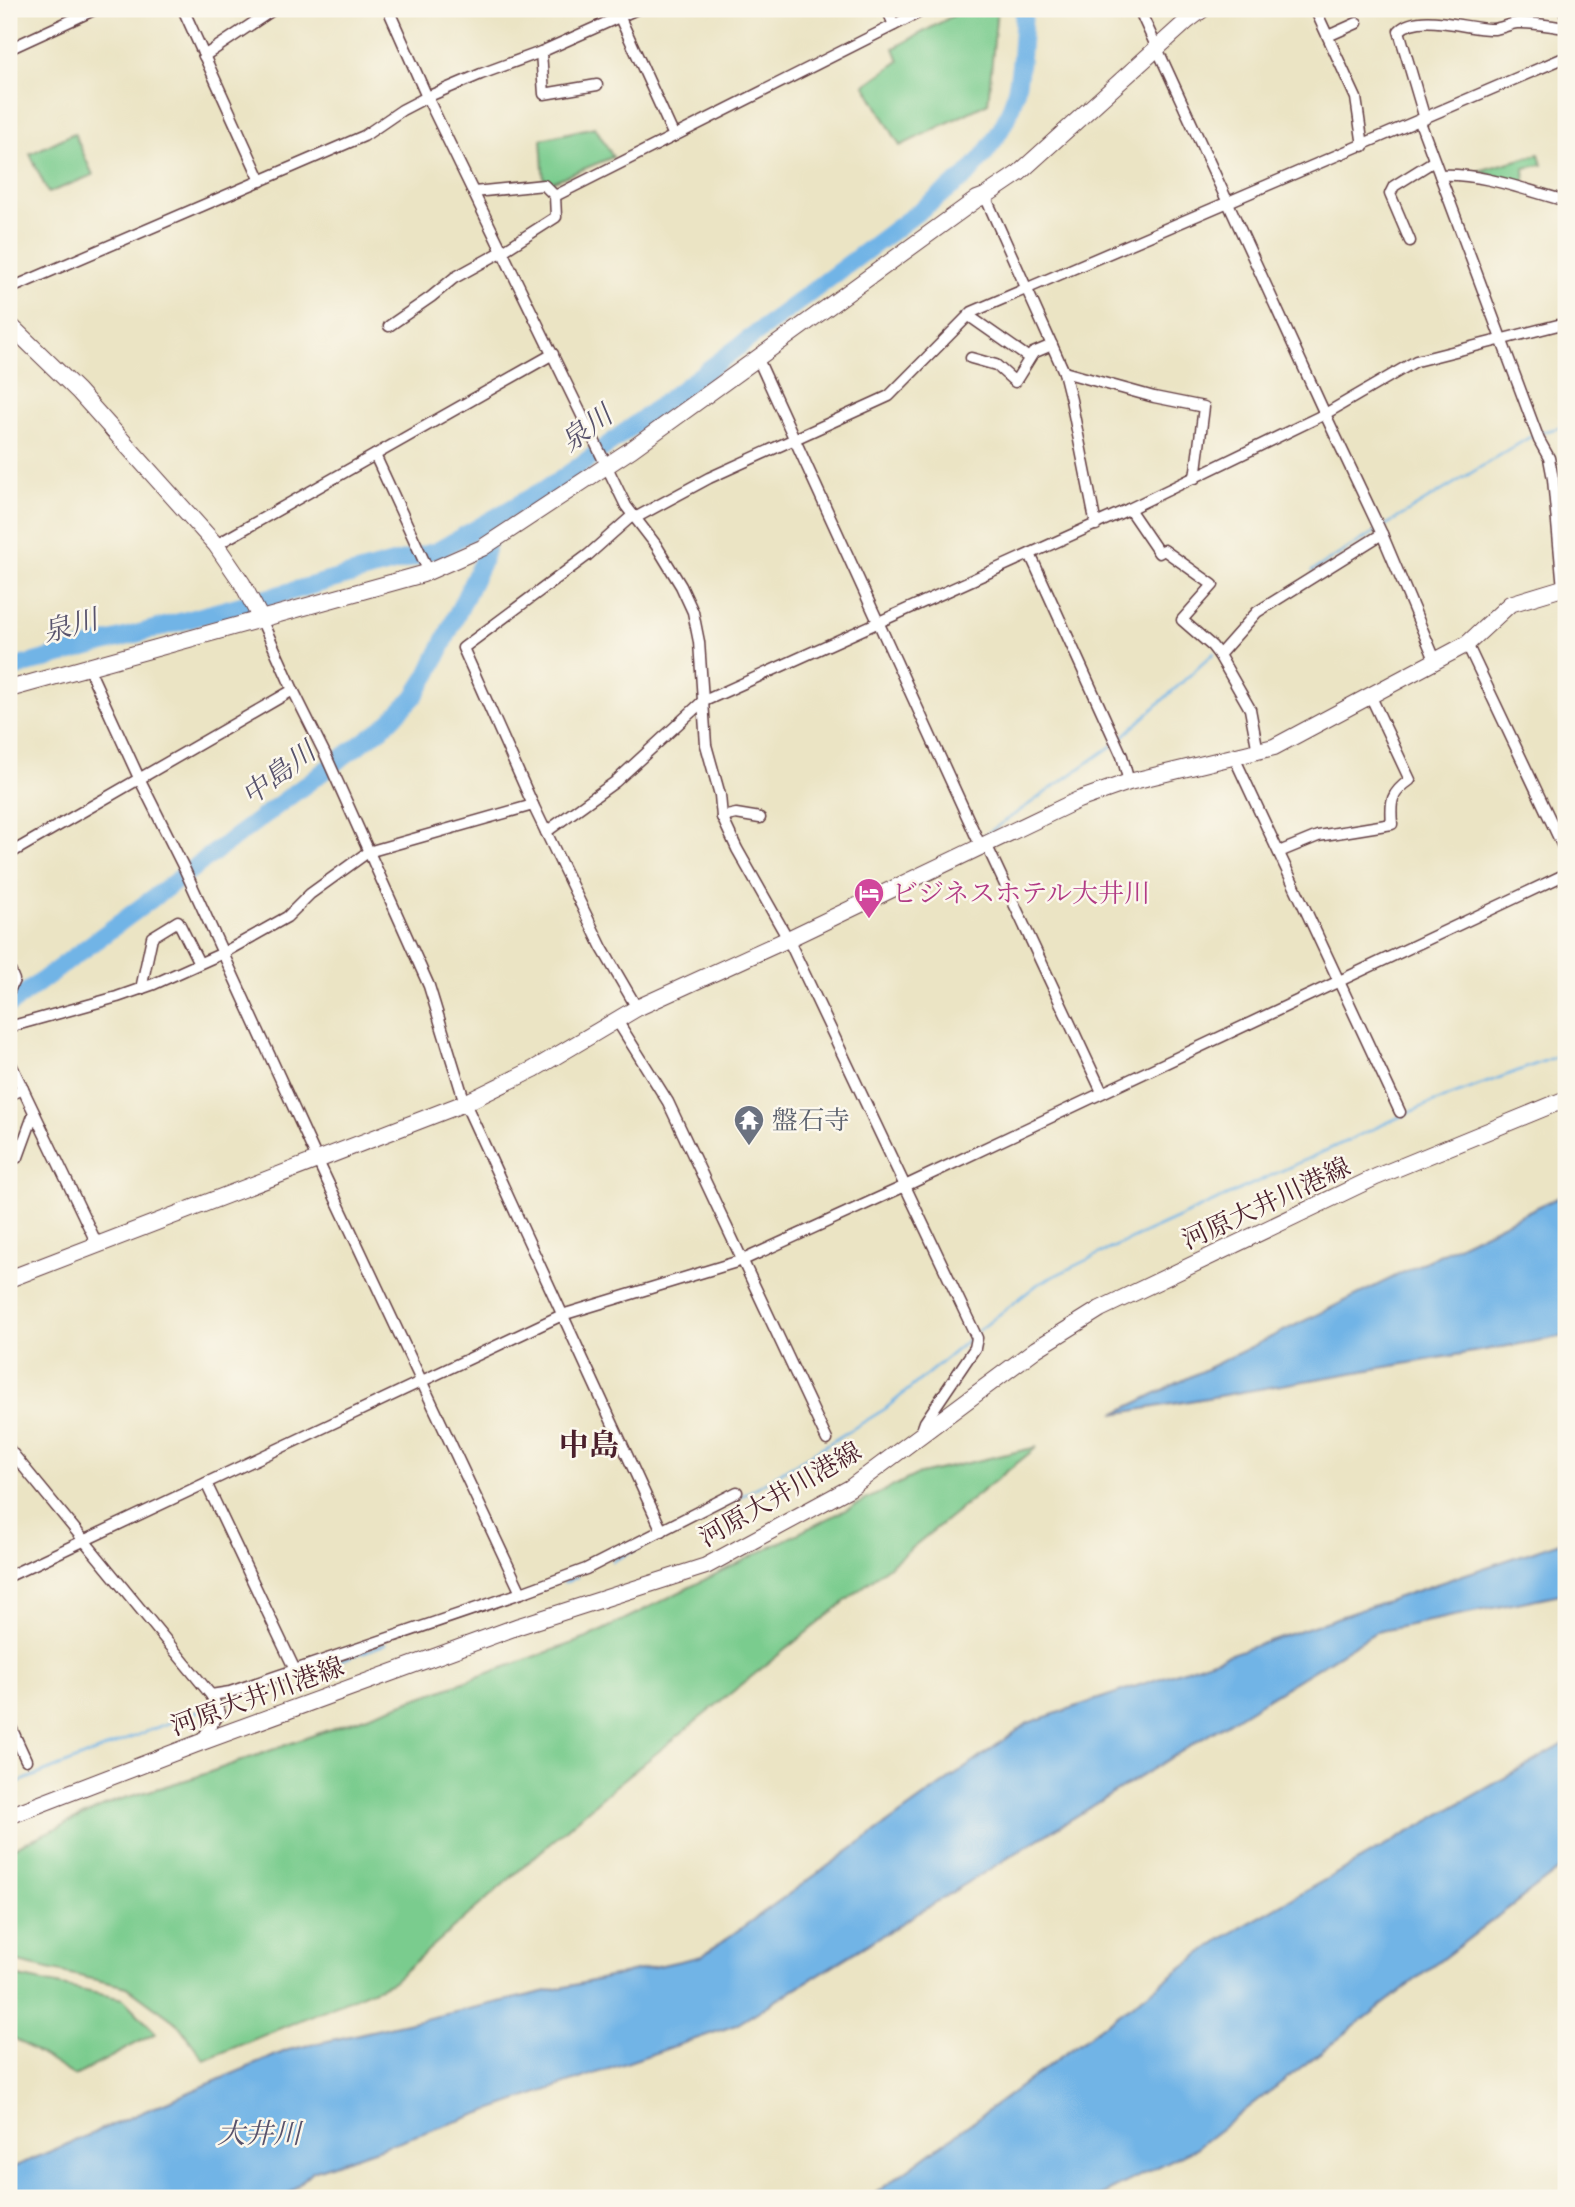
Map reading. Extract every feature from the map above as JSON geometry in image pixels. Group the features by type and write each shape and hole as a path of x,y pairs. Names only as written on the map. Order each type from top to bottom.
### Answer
{"street":[{"path":"9,49 96,9"},
{"path":"183,9 261,181"},
{"path":"204,56 274,9"},
{"path":"388,9 427,97 607,466 634,516 681,586 693,612 699,642 706,745 720,795 722,817 786,935 975,1333 975,1348 925,1422 920,1436"},
{"path":"9,289 364,136 402,110 427,97 541,52 617,13 637,9"},
{"path":"887,9 894,25"},
{"path":"555,196 926,9"},
{"path":"1139,9 1380,530 1436,662"},
{"path":"9,689 429,571 482,548 607,466 976,199 1019,173 1203,9"},
{"path":"1315,9 1356,98 1363,146"},
{"path":"1563,9 1566,15"},
{"path":"617,13 674,136"},
{"path":"9,1279 465,1103 534,1069 637,1008 980,843 1078,800 1129,782 1275,747 1467,644 1510,604 1565,588 1549,458 1539,440 1434,161 1399,31 1404,26 1436,21 1493,30 1522,23 1566,28"},
{"path":"1328,36 1357,23"},
{"path":"541,52 544,94 597,85"},
{"path":"637,1008 602,948 533,805 463,648 587,555 634,516 794,438 889,396 972,312 1566,57"},
{"path":"1410,241 1390,194 1394,186 1434,161"},
{"path":"1440,176 1461,174 1566,201"},
{"path":"389,326 454,278 556,217 555,196 544,185 474,192"},
{"path":"985,196 1064,372 1096,525"},
{"path":"969,316 1029,358"},
{"path":"546,832 615,782 702,702 1195,478 1325,414 1416,361 1566,323"},
{"path":"9,324 78,391 216,545 242,583 326,756 429,986 465,1103 662,1531"},
{"path":"971,358 996,365 1015,382 1033,353 1052,345"},
{"path":"216,545 553,354"},
{"path":"757,358 980,843 1102,1092"},
{"path":"1064,372 1154,397 1204,407 1195,478"},
{"path":"375,455 429,571"},
{"path":"1129,509 1159,553 1164,550 1213,585 1182,620 1216,652 1250,709 1258,752"},
{"path":"1216,652 1257,612 1380,530"},
{"path":"1030,554 1113,737 1129,782"},
{"path":"1467,644 1566,853"},
{"path":"88,667 521,1593"},
{"path":"9,854 293,690"},
{"path":"1279,852 1318,836 1392,824 1390,805 1397,789 1410,780 1371,696"},
{"path":"1234,757 1400,1112"},
{"path":"9,1027 117,998 223,953 287,917 310,894 368,852 533,805"},
{"path":"722,817 736,814 760,818"},
{"path":"9,1576 562,1315 743,1260 1566,874"},
{"path":"141,989 152,937 178,921 199,963"},
{"path":"9,968 14,980 9,991"},
{"path":"615,1019 668,1102 827,1440"},
{"path":"9,1060 97,1244"},
{"path":"9,1096 23,1089"},
{"name":"河原大井川港線","path":"9,1816 519,1626 706,1566 850,1489 1036,1349 1100,1309 1376,1177 1566,1099"},
{"path":"9,1161 18,1157 34,1113"},
{"path":"9,1449 212,1697 219,1713 199,1743"},
{"path":"206,1483 295,1670"},
{"path":"212,1697 586,1569 737,1492"},
{"path":"9,1723 26,1760"}],"green space":[{"path":"965,9 997,9 988,103 900,146 865,85 899,61 894,48"},
{"path":"595,127 613,157 544,185 541,139"},
{"path":"74,133 93,175 48,193 30,154"},
{"path":"1539,154 1542,165 1524,168 1525,185 1478,171"},
{"path":"1037,1447 613,1788 392,1982 204,2060 178,2024 127,1987 9,1960 9,1850 115,1801 196,1777 587,1638 916,1475"},
{"path":"9,1975 123,1999 156,2033 75,2076 9,2035"}],"water":[{"path":"1566,1194 1566,1336 1114,1414 1535,1208"},
{"name":"大井川","path":"1566,1540 1566,1593 1376,1632 736,2025 313,2171 284,2198 9,2198 9,2169 288,2050 702,1956 1028,1723"},
{"path":"1566,1743 1566,1864 1196,2148 1095,2198 869,2198 1221,1939"}],"waterway":[{"name":"泉川","path":"9,669 437,551 557,482 966,176 997,136 1014,99 1021,59 1024,9"},
{"path":"1539,433 1566,426"},
{"path":"1383,527 1533,435"},
{"path":"1312,571 1378,530"},
{"name":"中島川","path":"9,1005 386,725 414,697 428,675 483,560 491,532"},
{"path":"1118,741 1214,653"},
{"path":"981,838 1113,745"},
{"path":"978,1331 1038,1284 1101,1253 1426,1105 1566,1053"},
{"path":"612,1561 751,1491 885,1409 973,1336"},
{"path":"564,1583 577,1577"},
{"path":"221,1703 386,1644"},
{"path":"9,1786 214,1705"}],"place":[{"name":"ビジネスホテル大井川","path":"869,920"},
{"name":"盤石寺","path":"749,1147"}],"district":[{"name":"中島","path":"589,1445"}]}
